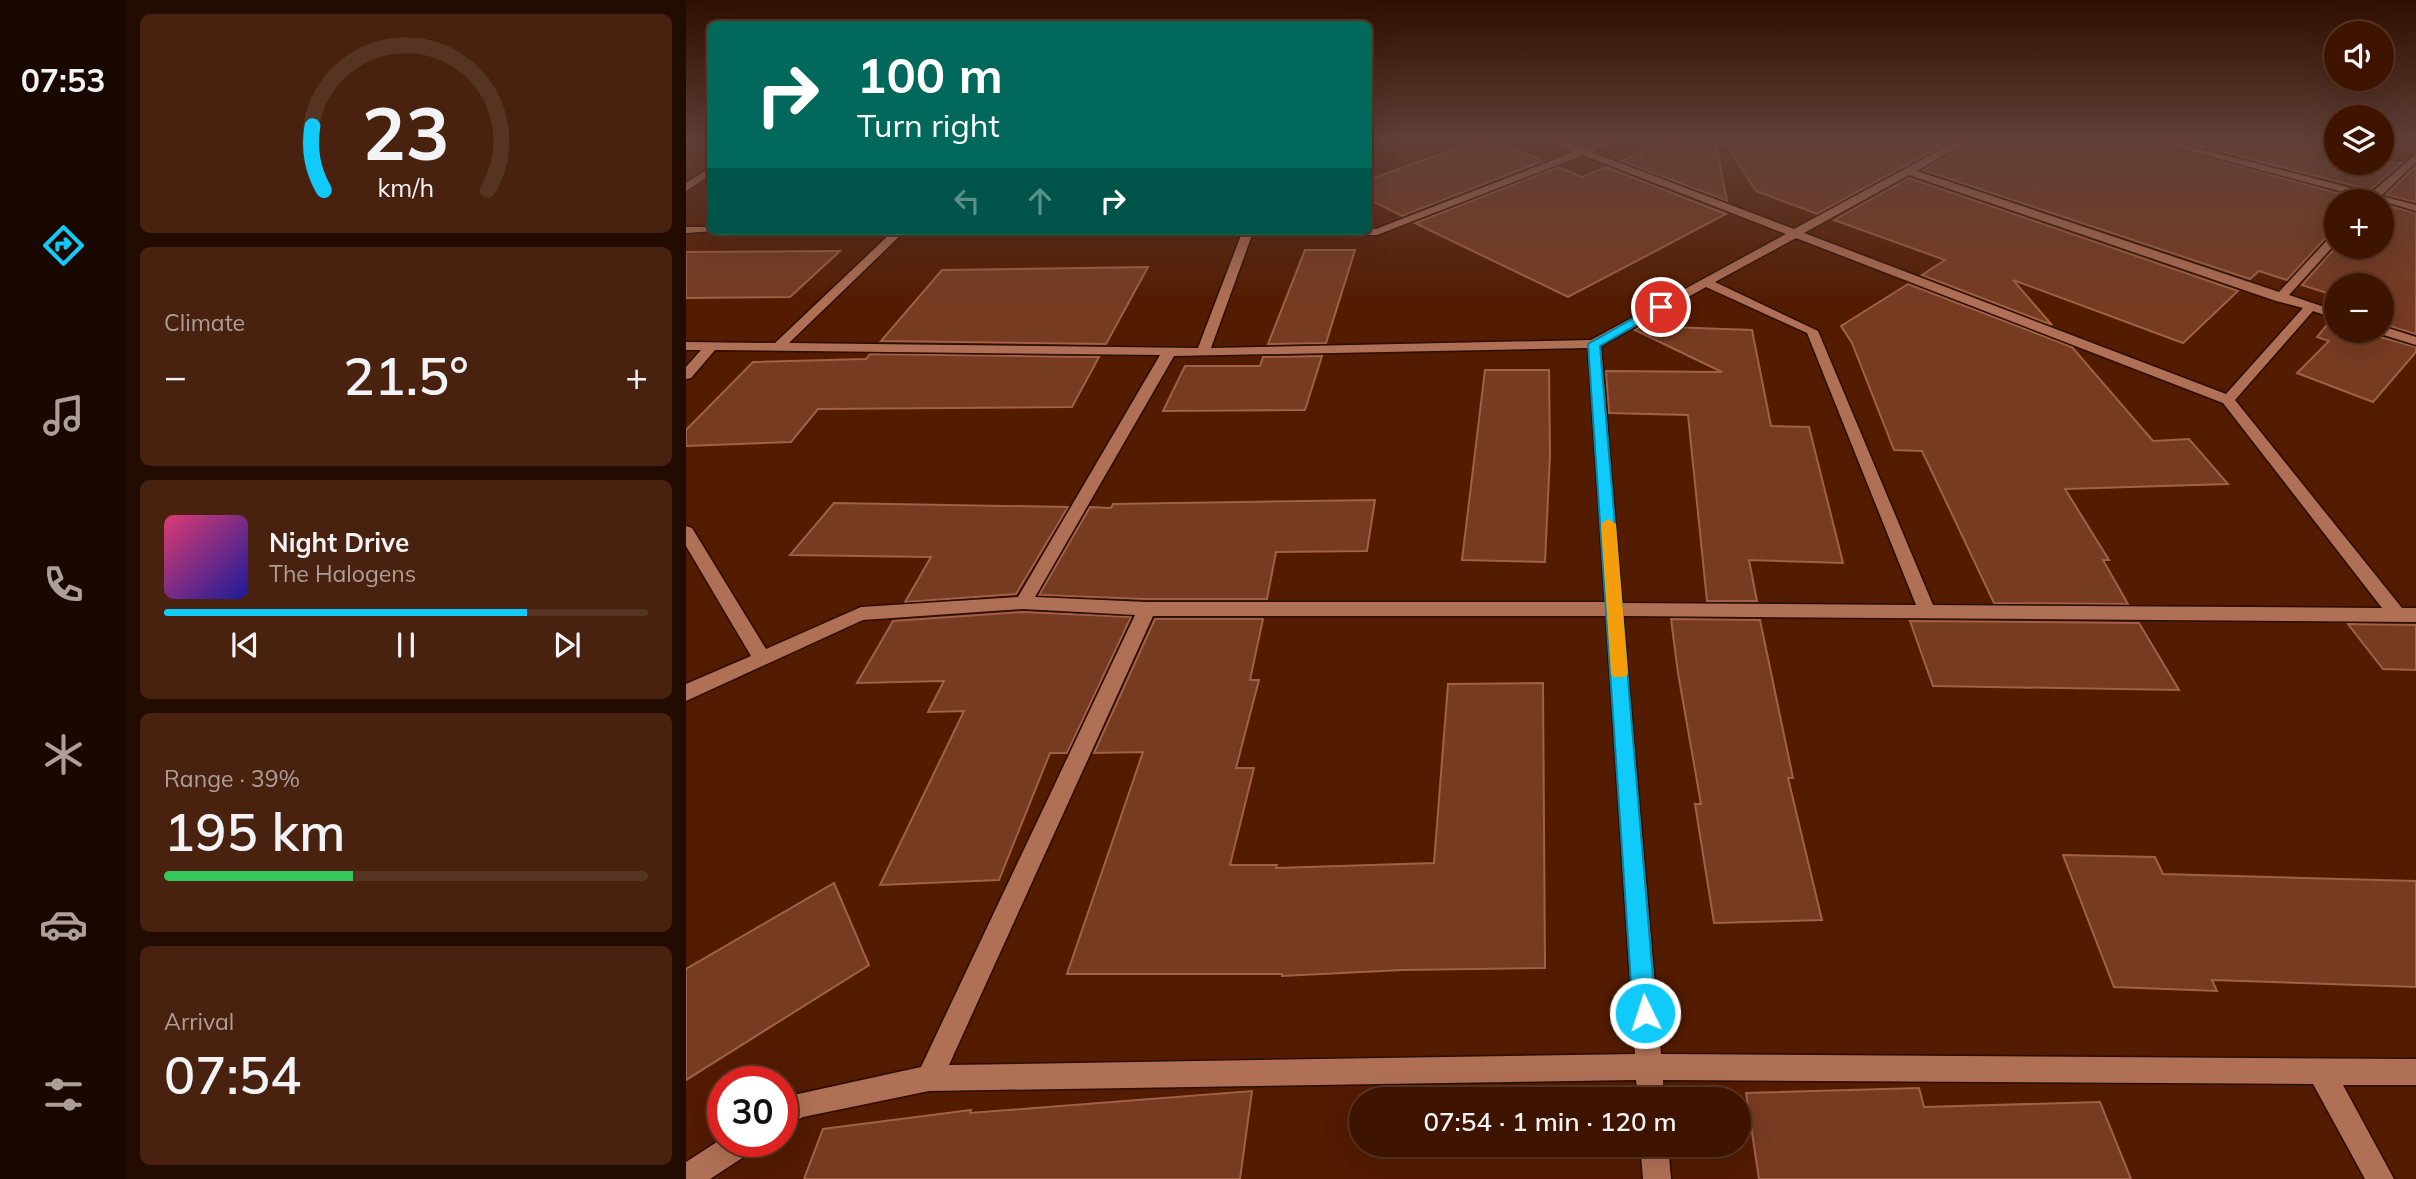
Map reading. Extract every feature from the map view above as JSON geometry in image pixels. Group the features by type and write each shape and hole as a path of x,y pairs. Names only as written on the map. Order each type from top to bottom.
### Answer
{"street":[{"path":"1372,232 1475,194"},
{"path":"1691,194 2228,400 2397,615"},
{"path":"686,346 1203,352 1594,344 1866,194"},
{"path":"1975,194 2324,311"},
{"path":"2394,204 2416,208"},
{"path":"686,230 707,230"},
{"path":"778,347 896,235"},
{"path":"1203,352 1247,235"},
{"path":"2280,298 2324,250"},
{"path":"1706,283 1812,331 1927,611"},
{"path":"2228,400 2310,307"},
{"path":"2394,334 2416,341"},
{"path":"1594,344 1650,1087"},
{"path":"686,375 712,346"},
{"path":"1023,604 1169,352"},
{"path":"686,532 761,657"},
{"path":"686,692 861,614 1023,604 1147,609 1615,609 2416,615"},
{"path":"929,1078 1147,609"},
{"path":"798,1105 929,1078 1649,1067 2416,1072"},
{"path":"2321,1072 2380,1179"},
{"path":"686,1178 718,1157"},
{"path":"1655,1157 1657,1179"}],"building":[{"path":"1372,194 1458,194 1402,216 1372,201"},
{"path":"1489,194 1675,194 1726,214 1568,297 1415,223"},
{"path":"1709,194 1726,194 1727,201"},
{"path":"1764,194 1853,194 1817,214"},
{"path":"1880,194 1956,194 2238,291 2183,343 2013,280 2052,325 1922,275 1945,260 1834,220"},
{"path":"1995,194 2324,194 2324,240 2287,280 2259,271 2250,279"},
{"path":"2394,194 2416,194 2416,202 2394,197"},
{"path":"2394,207 2416,213 2416,334 2394,328 2394,273 2324,273 2324,292 2302,285 2325,259 2394,259"},
{"path":"1305,250 1355,250 1326,343 1268,344"},
{"path":"840,251 790,297 686,298 686,252"},
{"path":"1148,267 1106,344 881,341 942,270"},
{"path":"1908,284 2072,347 2153,441 2189,439 2228,484 2065,489 2109,560 2103,560 2128,604 1994,603 1922,451 1894,450 1852,343 1841,326"},
{"path":"1641,326 1752,330 1771,426 1809,427 1843,563 1749,560 1757,601 1707,601 1688,415 1609,413 1606,371 1722,372 1635,330"},
{"path":"2324,328 2324,339 2317,337"},
{"path":"2394,341 2416,347 2416,352 2373,402 2297,373 2327,343"},
{"path":"870,354 1099,357 1072,407 818,409 791,442 686,446 686,430 753,362 866,359"},
{"path":"1322,356 1305,410 1163,411 1185,366 1260,366 1263,357"},
{"path":"1485,370 1549,370 1550,455 1545,562 1462,560"},
{"path":"1375,500 1367,551 1276,552 1267,599 1147,599 1039,595 1090,507 1111,508 1113,504"},
{"path":"834,503 1068,507 1016,594 905,602 931,557 790,555"},
{"path":"1023,612 1131,617 1067,753 1050,753 999,880 880,885 964,711 928,712 944,681 857,683 893,621"},
{"path":"1155,619 1263,619 1250,680 1259,680 1236,768 1254,768 1230,865 1277,865 1276,868 1434,863 1448,684 1543,683 1545,968 1402,970 1282,976 1067,974 1143,752 1094,753"},
{"path":"1671,619 1760,620 1793,778 1788,778 1822,920 1714,923 1695,804 1701,804"},
{"path":"1910,621 2139,623 2179,690 1933,686"},
{"path":"2348,624 2416,625 2416,670 2383,669"},
{"path":"2063,855 2155,857 2163,874 2416,881 2416,987 2212,980 2217,991 2114,987"},
{"path":"834,883 869,965 686,1080 686,969"},
{"path":"1919,1088 1924,1107 2100,1102 2131,1179 1759,1179 1751,1126 1751,1093"},
{"path":"1252,1091 1240,1179 804,1179 823,1129 971,1110 970,1113"}],"slow traffic":[{"path":"1608,524 1619,673"}],"route":[{"path":"1645,1013 1594,344 1661,307"}]}
